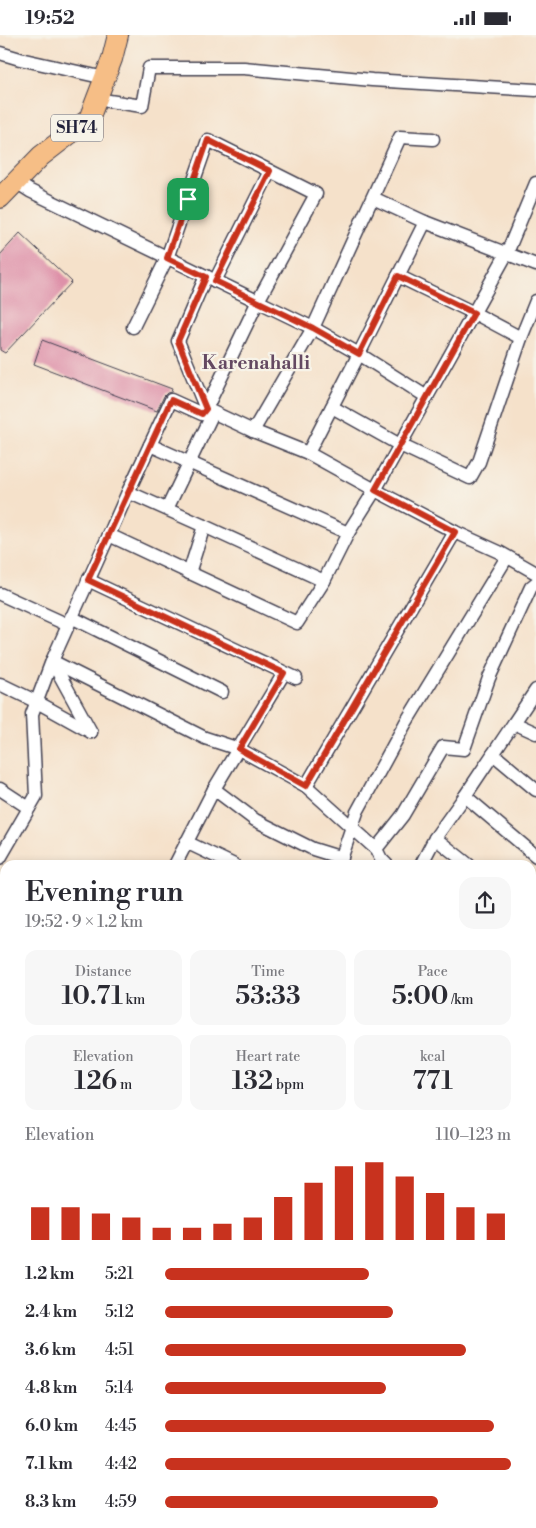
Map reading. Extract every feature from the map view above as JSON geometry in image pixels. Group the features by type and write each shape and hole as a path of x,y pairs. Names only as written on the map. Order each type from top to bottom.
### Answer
{"main road":[{"name":"SH74","path":"6,188 41,155 89,119 112,59 118,35"}],"street":[{"path":"0,53 104,78"},
{"path":"96,99 142,106 149,68 244,68 372,80 536,89"},
{"path":"253,431 313,328 400,137 433,139"},
{"path":"133,327 167,258 208,140 316,194 258,301 189,463 167,509"},
{"path":"270,171 178,341 210,411 308,453 375,490 536,573"},
{"path":"109,535 297,623 324,581 348,533 375,490 507,253 536,183"},
{"path":"6,188 30,191 313,328 359,354 427,397"},
{"path":"373,198 425,222 536,265"},
{"path":"308,453 425,222"},
{"path":"398,276 474,313 521,339"},
{"path":"332,407 400,445 470,478 479,462 536,301"},
{"path":"0,858 36,796 32,714 69,621 171,400 202,414 210,411"},
{"path":"150,445 348,533"},
{"path":"128,492 324,581"},
{"path":"189,573 204,525"},
{"path":"306,786 455,532"},
{"path":"342,860 357,812 405,724 508,557"},
{"path":"88,580 296,678"},
{"path":"376,849 405,812 442,747 464,749 489,678 531,587 536,583"},
{"path":"0,594 69,621 222,693"},
{"path":"0,684 91,732 52,661"},
{"path":"52,661 205,738 239,749 306,786 376,849 382,860"},
{"path":"177,860 214,789 284,673"},
{"path":"424,860 435,838 536,690"},
{"path":"514,723 536,733"},
{"path":"493,753 536,790"},
{"path":"0,789 29,808"},
{"path":"214,789 255,820 337,860"},
{"path":"465,796 536,856"},
{"path":"435,838 463,860"},
{"path":"186,842 224,860"}],"building":[{"path":"20,233 72,282 5,353 0,350 0,255"},
{"path":"42,340 172,389 171,392 164,396 157,411 34,364"}],"district":[{"name":"Karenahalli","path":"256,363"}],"route":[{"path":"208,140 270,171 215,281 313,328 359,354 398,276 474,313 375,490 455,532 306,786 239,749 284,673 88,580 171,400 202,414 206,409 178,341 206,277 167,258 188,199 208,140"}]}
